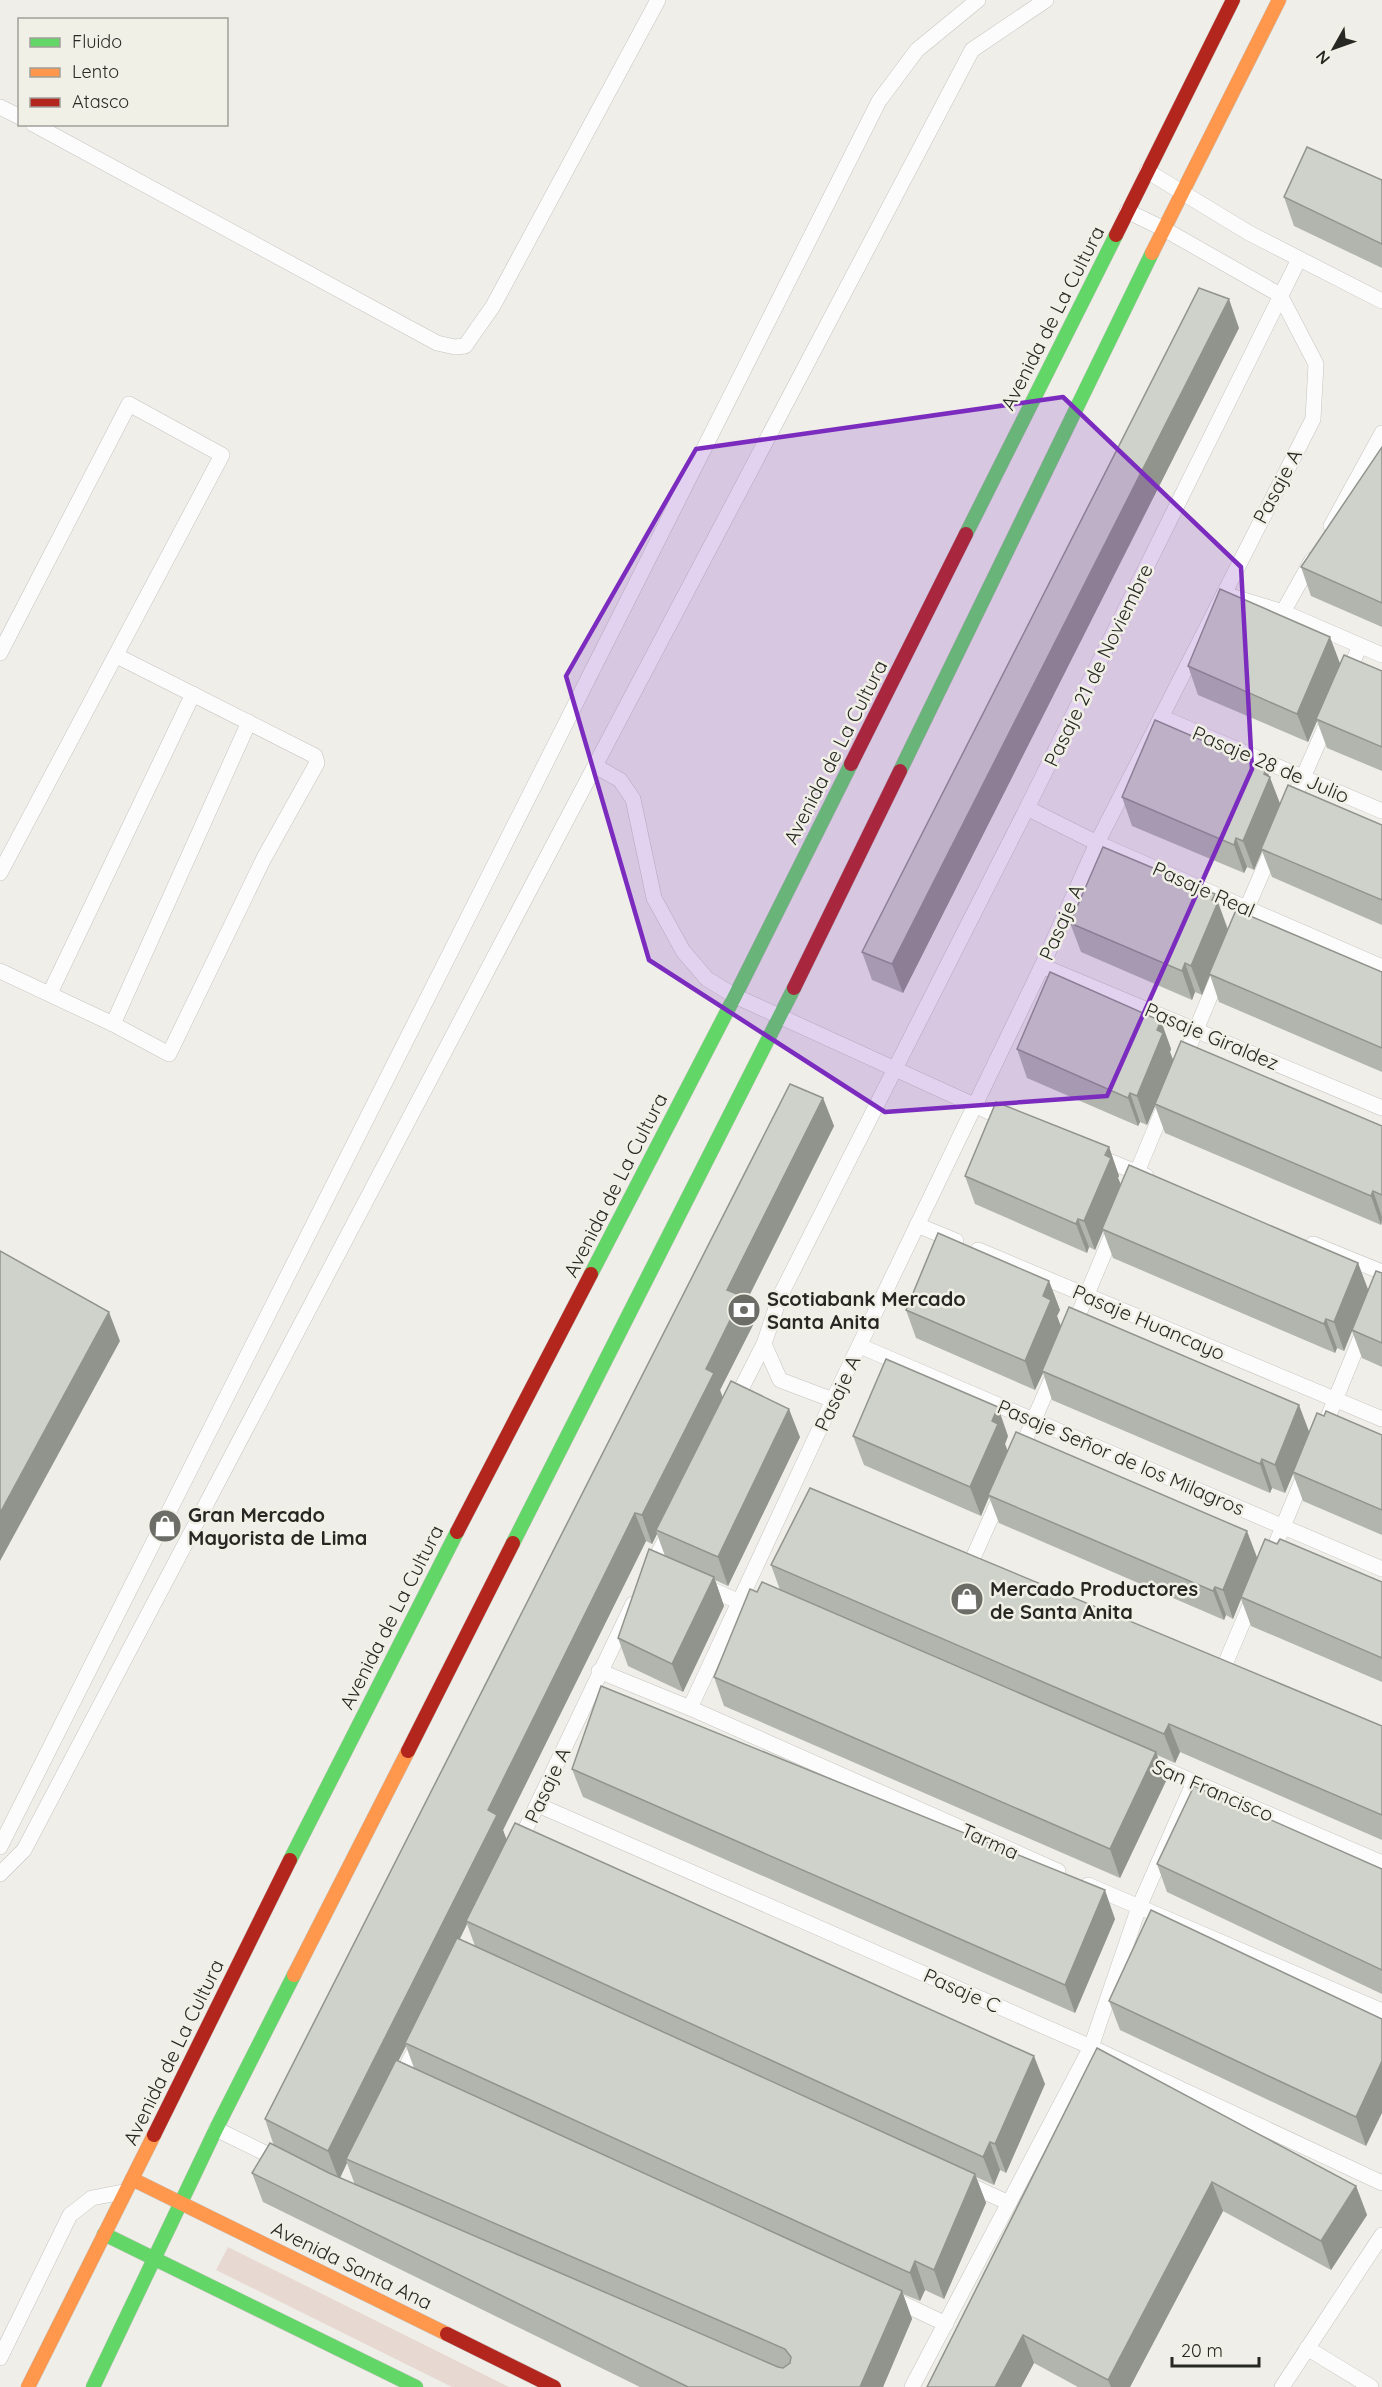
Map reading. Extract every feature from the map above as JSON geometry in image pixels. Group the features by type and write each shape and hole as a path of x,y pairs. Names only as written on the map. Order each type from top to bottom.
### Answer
{"main road":[{"name":"Avenida de La Cultura","path":"28,2387 384,1672 735,996 1233,0"},
{"path":"93,2387 216,2129 780,1017 1182,192 1279,0"},
{"name":"Avenida Santa Ana","path":"129,2185 181,2203 554,2387"},
{"path":"104,2234 416,2387"}],"lane":[{"path":"37,126 437,343 455,347 465,346 494,306 658,0"},
{"path":"0,1846 879,102 917,50 978,0"},
{"path":"0,1874 24,1850 972,50 1046,0"},
{"path":"0,107 18,116"},
{"path":"1148,171 1249,233 1382,301"},
{"path":"1127,211 1164,229 1280,294"},
{"name":"Pasaje 21 de Noviembre","path":"764,1344 780,1296 1028,808 1299,259"},
{"name":"Pasaje A","path":"690,1708 800,1487 833,1400 1041,966 1097,843 1312,419 1316,364 1280,294"},
{"path":"0,653 129,404 222,455 0,873"},
{"path":"1283,612 1382,433"},
{"path":"1222,593 1283,612 1382,655"},
{"path":"973,1558 1063,1353 1196,1028 1360,646"},
{"path":"0,971 50,993 169,1054 264,858 317,763 315,756 117,656"},
{"path":"50,993 193,694"},
{"name":"Pasaje 28 de Julio","path":"1161,717 1382,811"},
{"path":"113,1024 249,722"},
{"path":"595,766 620,780 633,799 654,898 683,951 707,979 735,996 780,1017 973,1106 1027,1128"},
{"name":"Pasaje Real","path":"1028,808 1097,843 1382,967"},
{"name":"Pasaje Giraldez","path":"1041,966 1196,1028 1382,1108"},
{"path":"1082,1150 1158,1181"},
{"name":"Pasaje Huancayo","path":"917,1225 1382,1419"},
{"path":"1297,1238 1382,1272"},
{"path":"1226,1662 1284,1527 1369,1316"},
{"path":"764,1344 780,1380 833,1400"},
{"path":"727,1417 764,1344"},
{"name":"Pasaje Señor de los Milagros","path":"860,1346 1382,1569"},
{"name":"Pasaje A","path":"512,1858 599,1671 658,1566 679,1511"},
{"path":"685,1578 747,1595"},
{"name":"Tarma","path":"599,1671 690,1708 1139,1907 1382,2011"},
{"name":"San Francisco","path":"1128,1754 1382,1863"},
{"path":"912,2387 1091,2047 1139,1907 1194,1782"},
{"name":"Pasaje C","path":"538,1805 1091,2047 1380,2178"},
{"path":"392,2097 408,2078 428,2025"},
{"path":"216,2129 296,2169"},
{"path":"944,2174 1009,2204"},
{"path":"0,2358 70,2215 92,2198 129,2185"},
{"path":"1282,2387 1382,2235"},
{"path":"881,2294 946,2324"},
{"path":"1308,2348 1371,2387"}],"highlighted area":[{"path":"1063,397 1241,567 1252,769 1107,1096 885,1112 649,960 566,676 696,449"}],"shaded area":[{"path":"228,2247 509,2387 452,2387 216,2270"}],"building":[{"path":"1307,147 1382,180 1382,244 1284,197"},
{"path":"1199,288 1229,299 892,964 862,952"},
{"path":"1382,447 1382,603 1301,567"},
{"path":"1220,589 1330,637 1297,714 1188,666"},
{"path":"1344,655 1382,671 1382,747 1316,719"},
{"path":"1155,720 1266,768 1264,774 1270,777 1243,841 1236,838 1234,845 1122,797"},
{"path":"1288,785 1382,825 1382,900 1261,849"},
{"path":"1103,847 1215,894 1212,900 1218,902 1191,966 1185,963 1182,971 1070,923"},
{"path":"1236,910 1382,972 1382,1048 1209,974"},
{"path":"1050,972 1161,1021 1157,1030 1163,1033 1137,1096 1130,1093 1128,1098 1017,1049"},
{"path":"1181,1041 1382,1126 1382,1195 1373,1191 1371,1196 1155,1104"},
{"path":"790,1084 823,1098 727,1290 742,1296 706,1369 714,1373 642,1515 635,1513 488,1810 497,1815 328,2151 265,2119"},
{"path":"996,1102 1109,1147 1105,1155 1111,1158 1084,1221 1078,1219 1076,1224 965,1176"},
{"path":"1129,1165 1358,1263 1334,1322 1326,1319 1324,1324 1102,1229"},
{"path":"938,1233 1049,1281 1043,1296 1051,1300 1025,1361 906,1310"},
{"path":"0,1251 109,1312 0,1513"},
{"path":"1376,1271 1382,1273 1382,1343 1352,1330"},
{"path":"1069,1307 1299,1405 1275,1465 1262,1459 1260,1464 1042,1371"},
{"path":"886,1359 998,1407 992,1421 998,1424 970,1487 853,1436"},
{"path":"731,1381 789,1409 718,1557 656,1530"},
{"path":"1326,1411 1382,1435 1382,1510 1293,1472 1317,1413 1324,1416"},
{"path":"1016,1432 1247,1531 1223,1590 1215,1587 1213,1591 988,1495"},
{"path":"810,1488 1382,1726 1382,1815 1169,1724 1164,1734 771,1565"},
{"path":"1265,1539 1277,1544 1280,1539 1382,1582 1382,1658 1241,1597"},
{"path":"649,1549 714,1577 672,1664 618,1638"},
{"path":"762,1582 1156,1752 1110,1849 714,1677 750,1589 757,1592"},
{"path":"601,1686 1105,1890 1065,1985 572,1769"},
{"path":"1194,1786 1382,1869 1382,1970 1157,1864"},
{"path":"515,1823 1034,2056 995,2144 990,2142 983,2157 466,1921"},
{"path":"1151,1910 1382,2019 1382,2061 1356,2117 1109,2001"},
{"path":"457,1938 975,2174 934,2270 915,2261 910,2273 405,2043"},
{"path":"1097,2048 1356,2186 1321,2241 1212,2182 1108,2380 1023,2335 995,2387 927,2387"},
{"path":"396,2060 902,2291 860,2387 688,2387 252,2173 270,2143 329,2173 778,2367 783,2368 790,2363 791,2357 785,2349 346,2159"}],"traffic: fast":[{"path":"966,534 1116,235"},
{"path":"900,771 1152,253"},
{"path":"591,1274 735,996 851,764"},
{"path":"513,1543 794,988"},
{"path":"290,1860 457,1532"},
{"path":"93,2387 216,2129 294,1975"},
{"path":"104,2234 416,2387"}],"traffic: slow":[{"path":"1152,253 1279,0"},
{"path":"294,1975 408,1751"},
{"path":"28,2387 154,2135"},
{"path":"132,2179 447,2334"}],"traffic: jam":[{"path":"1116,235 1233,0"},
{"path":"851,764 966,534"},
{"path":"794,988 900,771"},
{"path":"457,1532 591,1274"},
{"path":"408,1751 513,1543"},
{"path":"154,2135 290,1860"},
{"path":"447,2334 554,2387"}],"place":[{"name":"Scotiabank Mercado Santa Anita","path":"744,1310"},
{"name":"Gran Mercado Mayorista de Lima","path":"165,1526"},
{"name":"Mercado Productores de Santa Anita","path":"967,1599"}]}
